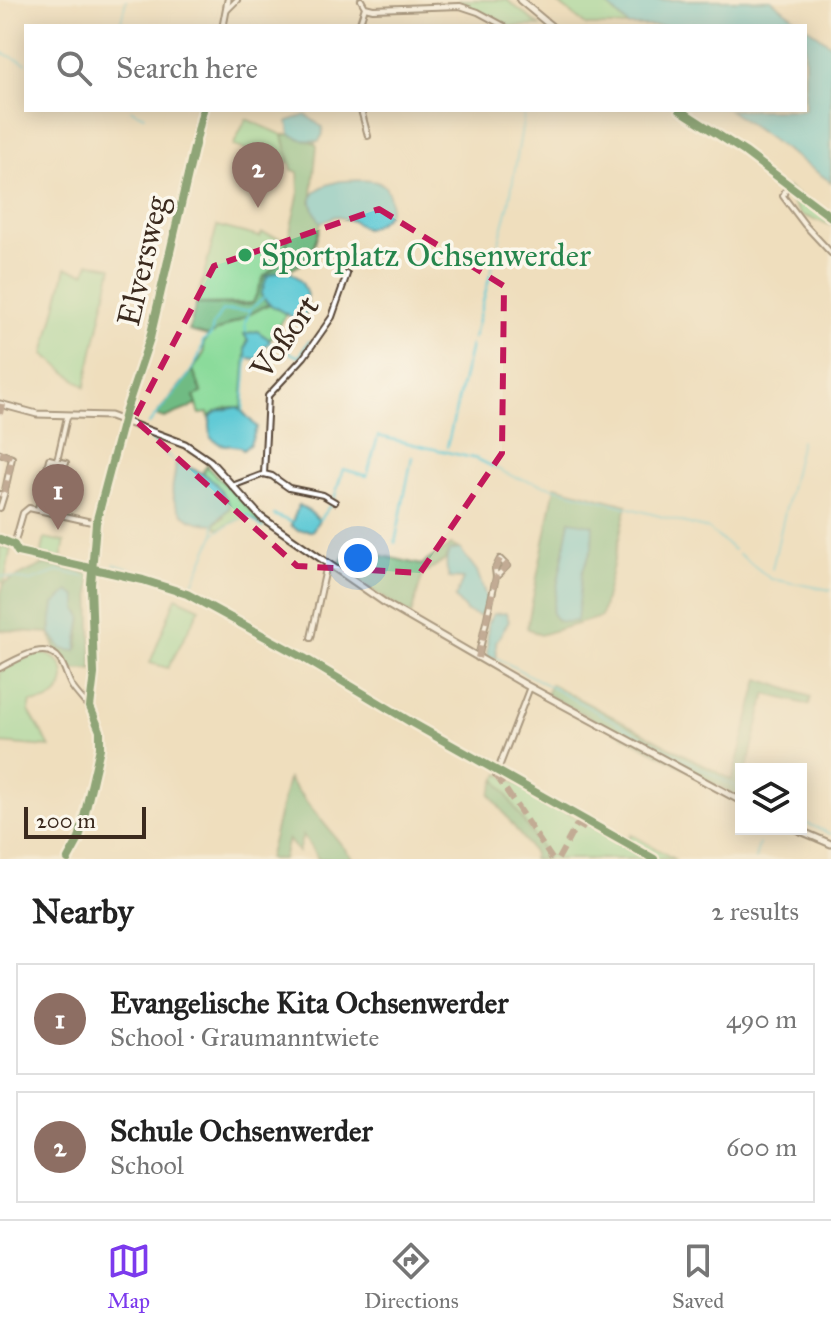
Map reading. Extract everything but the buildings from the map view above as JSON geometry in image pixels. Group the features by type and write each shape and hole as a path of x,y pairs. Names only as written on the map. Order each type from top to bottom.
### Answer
{"street":[{"path":"223,24 228,0"},
{"path":"226,10 237,0"},
{"path":"360,24 365,7 361,0"},
{"path":"520,0 549,24"},
{"path":"365,7 460,6 500,24"},
{"name":"Elversweg","path":"123,420 150,338 203,112"},
{"path":"362,112 368,136"},
{"path":"683,112 745,152 831,217"},
{"path":"788,184 783,196 831,253"},
{"name":"Voßort","path":"264,474 268,396 304,357 332,317 347,274"},
{"path":"0,414 1,404 37,414 67,417 97,415 123,420 185,444 210,461 261,517 388,605 530,687 735,798"},
{"path":"57,461 67,417"},
{"path":"90,707 94,664 91,584 96,523 123,420"},
{"path":"0,453 12,458 0,508"},
{"path":"38,509 49,459 66,463"},
{"path":"232,486 264,474 289,488 323,495 335,502"},
{"path":"44,484 62,488"},
{"path":"14,545 24,512 31,507 96,523"},
{"path":"311,638 327,564"},
{"path":"478,658 496,577"},
{"path":"0,668 36,651 48,651 60,659 72,687 90,707 100,731 100,748 79,839 68,859"},
{"path":"496,775 530,687"},
{"path":"807,834 831,844"}],"highlighted area":[{"path":"379,209 504,286 502,453 420,573 297,566 134,419 214,266"}],"green space":[{"path":"459,0 507,0 537,24 506,24"},
{"path":"554,0 602,0 627,24 584,24"},
{"path":"246,119 283,135 290,163 233,146"},
{"path":"290,134 317,146 311,203 321,223 312,249 295,267 277,272 261,295 269,304 208,336 189,331 196,304 253,303 264,276 275,267 288,240 299,192 298,172 292,170 283,135"},
{"path":"787,187 831,220 831,225 801,215 784,191"},
{"name":"Sportplatz Ochsenwerder","path":"217,226 260,237 262,233 288,240 275,267 264,277 253,303 196,304"},
{"path":"89,263 112,267 85,387 44,354 66,268 85,273"},
{"path":"269,304 286,314 270,340 257,331 247,340 242,409 225,408 209,417 208,413 200,414 194,396 201,392 193,370 204,353 203,345 208,336"},
{"path":"193,370 202,393 194,396 197,405 164,418 156,415"},
{"path":"209,463 207,467 268,527 247,516 219,529 214,524 224,517 203,471"},
{"path":"555,486 627,505 601,617 540,635 527,628","holes":["570,521 592,548 582,573 556,620 552,613"]},
{"path":"45,538 65,542 61,559 41,555"},
{"path":"451,545 460,549 449,551 445,560 423,574 411,615 336,567 351,548 421,565"},
{"path":"0,546 11,548 4,583 0,581"},
{"path":"44,564 90,574 92,670 71,670 58,654 49,633 0,630 0,597 4,583","holes":["77,597 77,609 82,617 78,648 62,649 50,632 51,619"]},
{"path":"176,597 200,608 168,668 150,663"},
{"path":"36,653 49,656 63,670 61,689 44,701 31,702 29,711 50,747 0,743 0,671"},
{"path":"759,679 811,697 809,705 766,694 749,763 737,763"},
{"path":"551,684 732,780 735,769 735,795 546,694"},
{"path":"500,774 648,859 548,859 496,779"},
{"path":"288,779 353,859 318,859 303,835 298,852 288,839 283,859 268,859"},
{"path":"496,779 548,859 532,859 534,854 490,794"},
{"path":"631,834 674,859 656,859 626,842"}],"water":[{"path":"602,0 771,0 803,24 627,24"},
{"path":"807,27 831,45 831,182 732,112 807,112"},
{"path":"306,115 322,127 323,134 319,141 303,140 290,134 288,121"},
{"path":"341,181 375,181 384,185 390,199 386,216 365,229 353,221 335,216 321,223 313,206 314,194 324,186"},
{"path":"289,271 299,279 307,294 306,313 297,320 269,304 261,295 267,276"},
{"path":"257,331 270,340 257,359 247,358 245,348 248,341 244,334"},
{"path":"238,407 257,427 250,444 243,450 220,444 211,438 213,414"},
{"path":"175,463 202,473 220,489 230,507 214,524 194,521 183,514 175,503 172,492"},
{"path":"299,505 319,520 312,531 297,530 291,525"},
{"path":"570,521 593,525 592,548 582,573 577,621 565,622 559,621 552,613"},
{"path":"460,549 477,571 488,603 480,616 467,612 455,598 463,579 449,578 446,564 449,551"},
{"path":"69,591 77,597 77,609 82,617 76,651 62,649 50,632 54,604"},
{"path":"506,613 509,621 496,642 497,658 487,657 488,622 494,614"}],"waterway":[{"path":"120,24 126,0"},
{"path":"0,52 24,62"},
{"path":"135,112 144,116"},
{"path":"473,339 509,204 525,112"},
{"path":"149,424 196,364 203,341 211,335 222,311 250,310 264,297"},
{"path":"246,332 245,322 250,311"},
{"path":"269,343 299,357 309,341"},
{"path":"447,447 471,345"},
{"path":"262,354 269,369"},
{"path":"243,410 247,358"},
{"path":"146,435 175,463"},
{"path":"334,499 343,469 367,476 378,436 477,459 514,477 708,529 734,550"},
{"path":"772,569 801,441"},
{"path":"395,543 412,457"},
{"path":"319,520 332,503"},
{"path":"214,524 215,533 247,515 263,528"},
{"path":"274,515 291,522"},
{"path":"114,564 191,588 215,533"},
{"path":"739,554 771,579 831,590"},
{"path":"0,576 31,581 59,571 85,577"},
{"path":"497,658 735,787"},
{"path":"807,824 831,834"},
{"path":"755,859 759,844"}],"marked path":[{"path":"0,414 2,404"},
{"path":"0,453 12,458 4,495 0,494"},
{"path":"478,658 496,577 495,569 500,559 507,566 496,577"},
{"path":"496,775 552,859"},
{"path":"558,859 576,826 588,830"}],"cycle path":[{"path":"68,859 79,839 100,748 100,731 90,707 94,674 91,584 96,523 125,413 150,338 203,112"},
{"path":"683,112 745,152 831,217"},
{"path":"0,539 14,545 18,552 143,580 187,594 654,859"}],"place":[{"name":"Schule Ochsenwerder","path":"258,208"},
{"name":"Sportplatz Ochsenwerder","path":"245,255"},
{"name":"Evangelische Kita Ochsenwerder","path":"58,530"}]}
